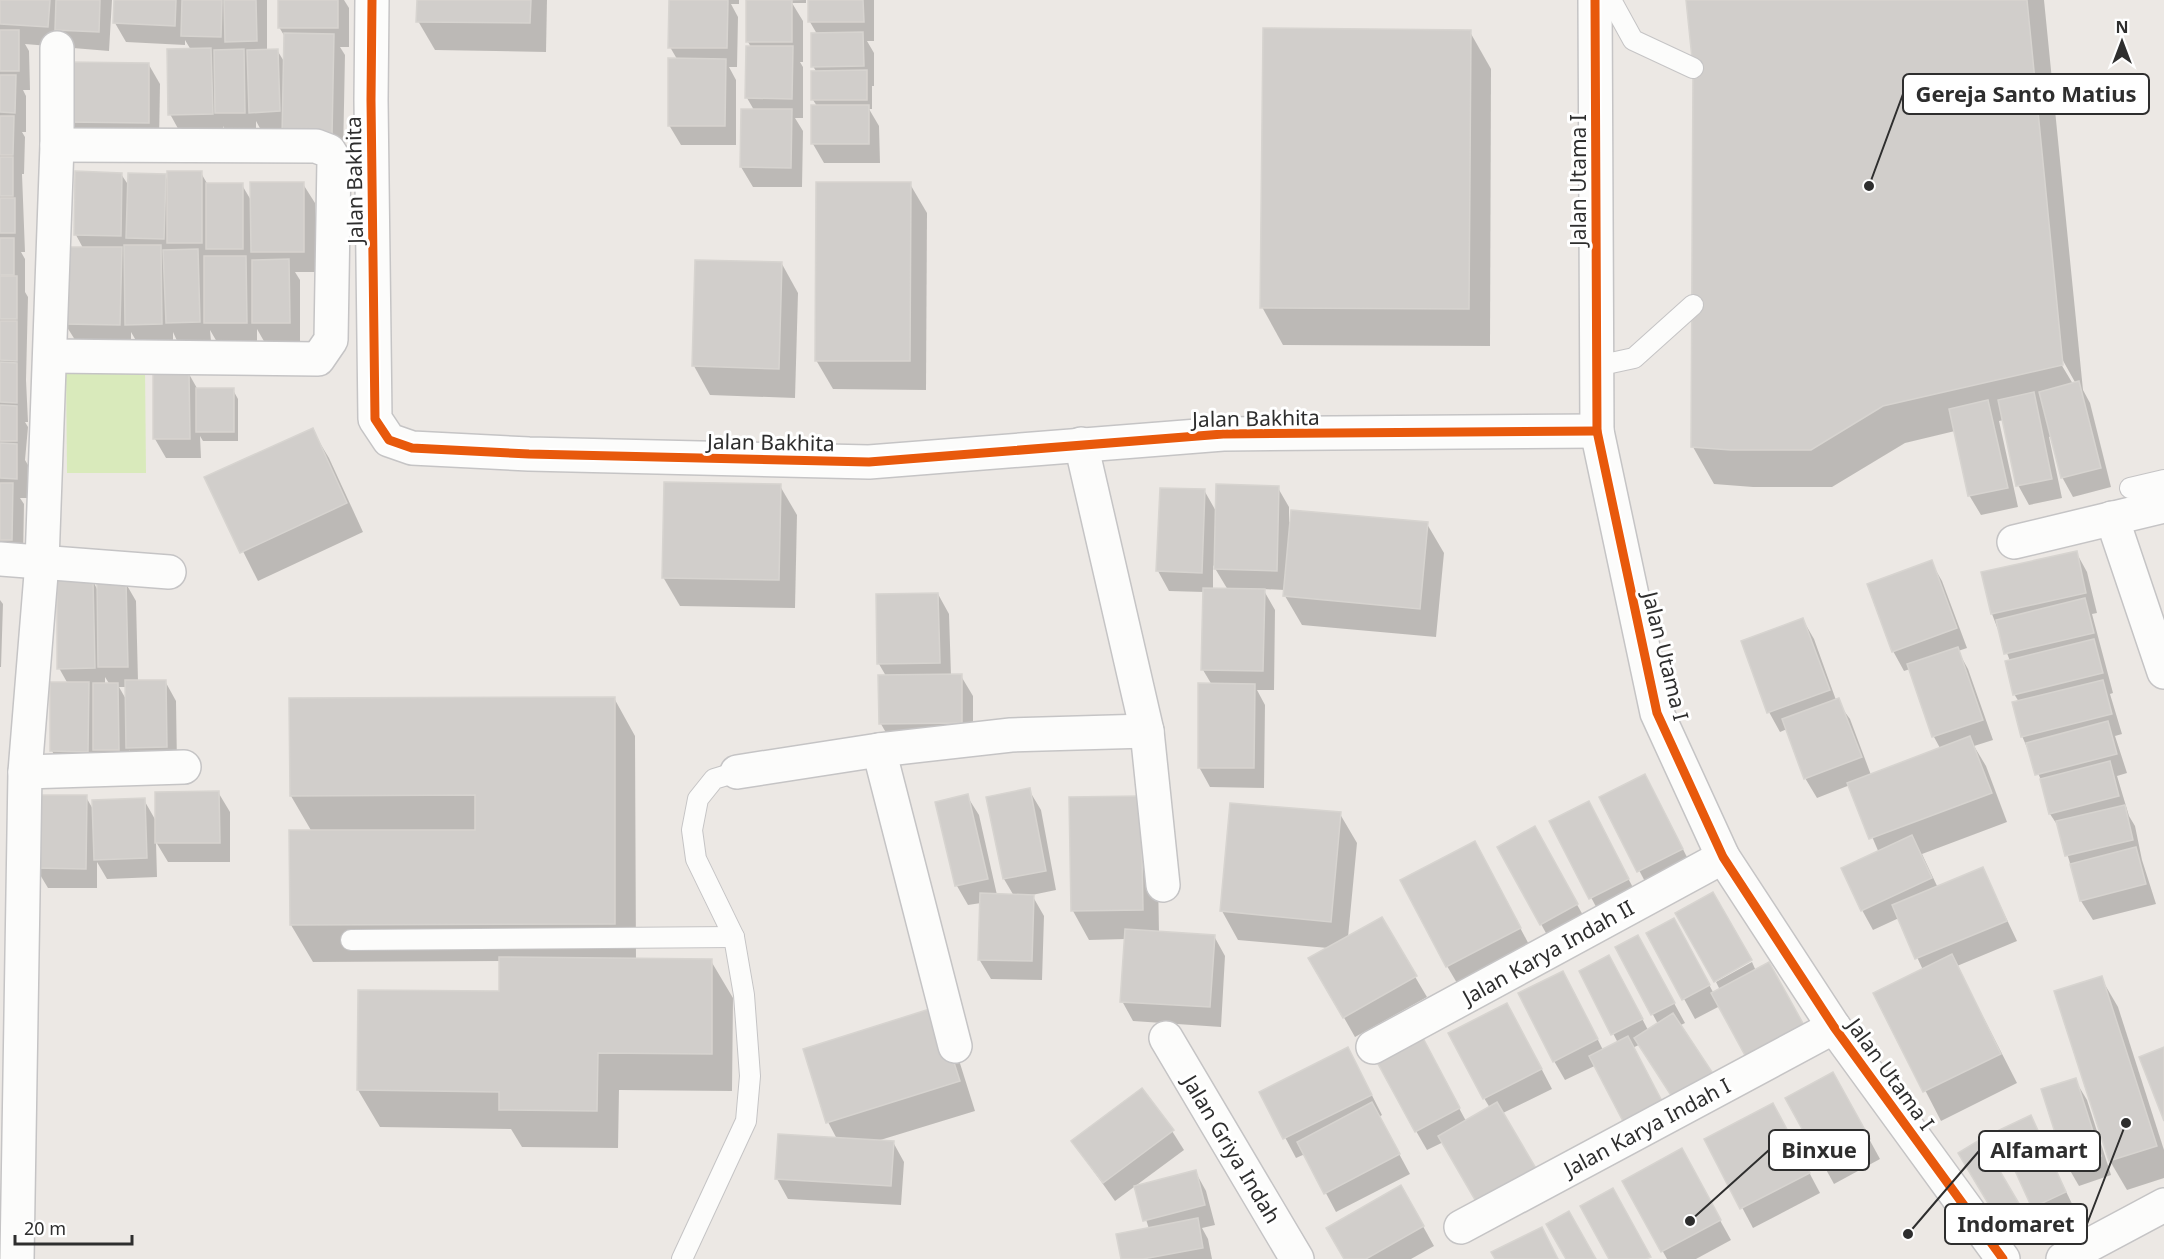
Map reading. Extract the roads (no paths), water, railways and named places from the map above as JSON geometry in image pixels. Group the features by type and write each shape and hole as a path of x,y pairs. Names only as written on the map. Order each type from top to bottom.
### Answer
{"street":[{"name":"Jalan Bakhita","path":"372,0 370,100 375,419 389,440 412,448 529,454 869,462 1223,434 1597,431"},
{"name":"Jalan Utama I","path":"1595,0 1597,431 1657,713 1723,857 1834,1027 2003,1259"},
{"path":"17,1259 25,772 42,562 57,145 57,48"},
{"path":"50,356 318,359 331,340 334,159 329,151 316,146 57,145"},
{"path":"1081,444 1147,731 1163,885"},
{"path":"2014,542 2164,506"},
{"path":"2112,518 2164,672"},
{"path":"0,559 169,572"},
{"path":"737,772 879,750 1011,735 1147,731"},
{"path":"879,750 955,1046"},
{"path":"25,772 184,767"},
{"name":"Jalan Karya Indah II","path":"1373,1047 1723,857"},
{"name":"Jalan Karya Indah I","path":"1461,1227 1834,1027"},
{"name":"Jalan Griya Indah","path":"1166,1038 1297,1259"},
{"path":"2063,1259 2164,1205"}],"lane":[{"path":"1611,0 1633,40 1693,68"},
{"path":"1597,366 1634,358 1693,305"},
{"path":"2130,488 2164,480"},
{"path":"682,1259 746,1121 750,1076 744,995 734,937 696,859 692,830 698,799 714,779 737,772"},
{"path":"351,940 734,937"}],"place":[{"name":"Gereja Santo Matius","path":"1869,186"},
{"name":"Indomaret","path":"2126,1123"},
{"name":"Binxue","path":"1690,1221"},
{"name":"Alfamart","path":"1908,1234"}]}
